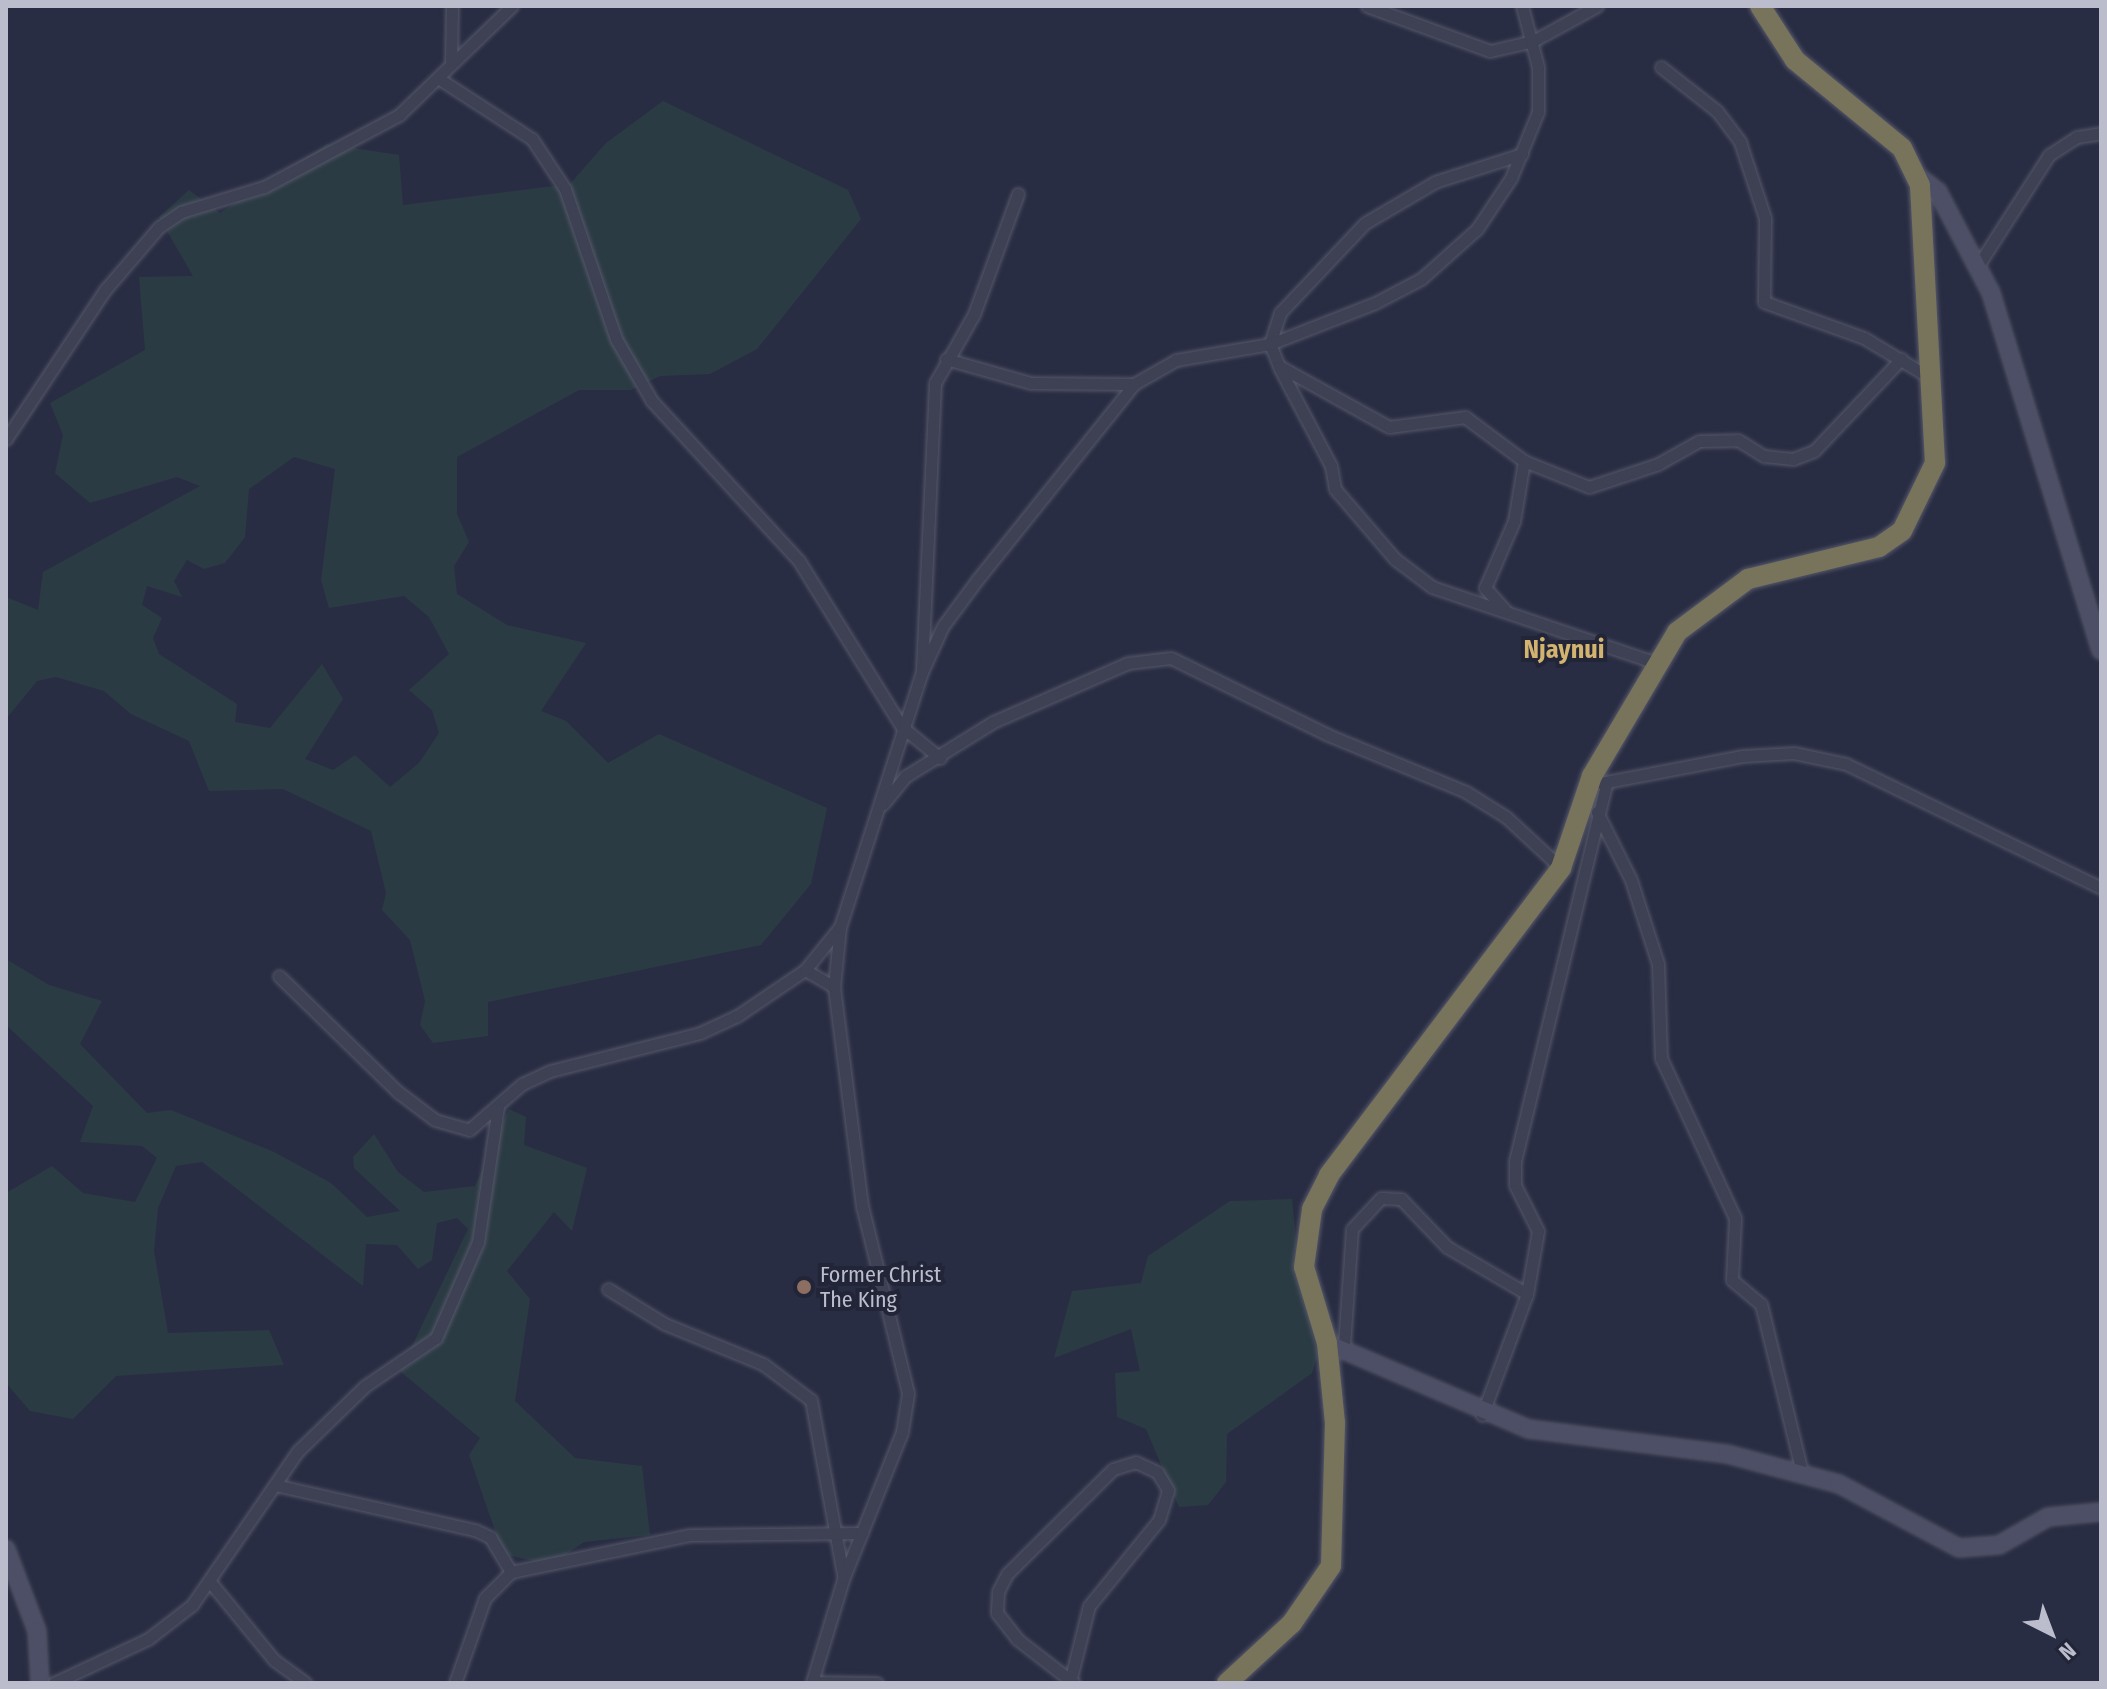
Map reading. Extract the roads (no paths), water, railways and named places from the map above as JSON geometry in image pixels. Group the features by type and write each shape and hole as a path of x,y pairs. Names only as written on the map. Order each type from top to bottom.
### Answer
{"highway":[{"path":"1227,1683 1292,1623 1331,1566 1336,1478 1336,1344 1304,1267 1312,1209 1561,868 1653,662 1677,632 1748,579 1879,547 1902,531 1935,463 1923,203 1912,172 1902,148 1795,60 1760,6"}],"street":[{"path":"451,63 452,6"},
{"path":"6,439 105,290 159,227 192,207 264,187 399,115 512,6"},
{"path":"1367,6 1477,50 1533,41 1597,6"},
{"path":"877,1683 811,1683 844,1577 902,1432 908,1393 862,1206 834,987 840,927 922,672 968,592 1134,384 1176,360 1270,344 1421,279 1477,229 1522,154 1538,112 1533,41 1522,6"},
{"path":"1661,67 1717,111 1740,142 1765,218 1764,302 1901,359 1929,377"},
{"path":"438,78 532,139 565,189 616,339 652,401 809,573 902,727 940,758"},
{"path":"1979,264 2049,155 2077,137 2101,133"},
{"path":"1522,154 1435,182 1365,223 1280,313 1270,344 1331,466 1335,489 1395,559 1432,587 1653,662"},
{"path":"1912,172 1938,192 1979,264 2101,650"},
{"path":"922,672 928,418 946,359 974,314 1018,194"},
{"path":"946,359 1031,383 1134,384"},
{"path":"1279,366 1389,427 1465,417 1524,461 1589,487 1658,464 1699,441 1738,440 1764,456 1793,459 1848,422 1901,359"},
{"path":"1506,611 1485,588 1514,521 1524,461"},
{"path":"880,806 906,776 940,758 993,722 1128,663 1171,658 1466,792 1506,817 1561,868"},
{"path":"1482,1415 1527,1294 1538,1231 1515,1185 1515,1161 1597,812 1599,781 1742,756 1794,753 1846,764 2101,888"},
{"path":"1597,812 1631,880 1658,964 1661,1058 1735,1218 1732,1280 1761,1304 1802,1472"},
{"path":"279,976 435,1120 469,1130 550,1071 700,1033 805,970 840,927"},
{"path":"805,970 834,987"},
{"path":"54,1683 148,1639 211,1583 275,1485 342,1405 436,1338 478,1242 498,1106"},
{"path":"1527,1294 1447,1247 1401,1199 1381,1198 1352,1229 1336,1344 1482,1415 1579,1440 1672,1445 1802,1472 1959,1548 1999,1545 2048,1517 2101,1512"},
{"path":"608,1289 665,1324 763,1364 811,1400 839,1536 844,1577"},
{"path":"1136,1462 1157,1472 1168,1490 1159,1520 1089,1606 1072,1680 1017,1639 997,1613 998,1592 1007,1574 1113,1469 1136,1462"},
{"path":"275,1485 475,1530 490,1537 511,1572"},
{"path":"455,1683 485,1598 511,1572 690,1535 839,1536 862,1533"},
{"path":"6,1549 37,1631 40,1683"},
{"path":"211,1583 274,1660 306,1683"}],"place":[{"name":"Former Christ The King","path":"804,1287"}],"district":[{"name":"Njaynui","path":"1564,650"}]}
